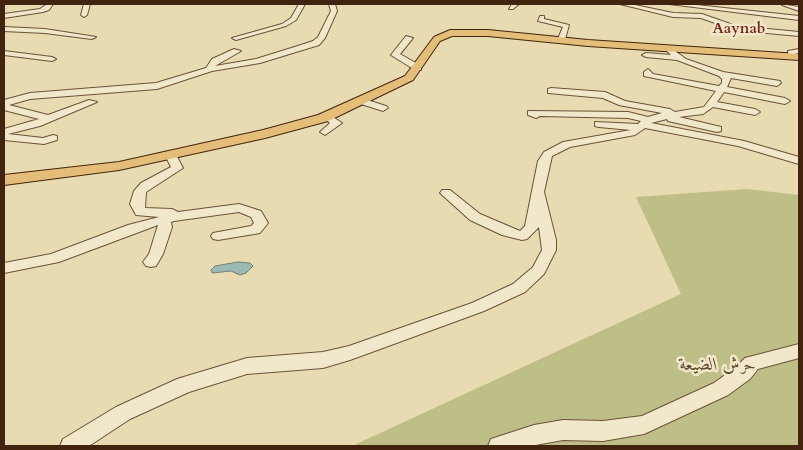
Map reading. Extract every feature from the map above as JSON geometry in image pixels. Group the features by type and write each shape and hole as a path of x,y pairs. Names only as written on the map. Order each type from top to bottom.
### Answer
{"main road":[{"path":"4,180 108,168 300,125 327,116 400,83 418,68 438,39 450,33 488,33 561,40 675,58 797,53"}],"street":[{"path":"41,11 50,6 50,4"},
{"path":"84,15 87,4"},
{"path":"236,38 284,25 294,19 302,4"},
{"path":"68,121 47,119 6,108 4,103 22,97 150,87 211,69 257,61 316,43 321,38 334,11 332,4"},
{"path":"623,4 673,14 702,16 735,28 799,34"},
{"path":"672,4 799,18"},
{"path":"784,4 797,8"},
{"path":"776,8 797,8"},
{"path":"4,16 41,11 49,12"},
{"path":"542,17 540,20 567,26 561,40"},
{"path":"4,29 37,30 92,37"},
{"path":"408,38 395,55 418,68"},
{"path":"211,69 211,64 215,61 237,51"},
{"path":"4,53 52,59"},
{"path":"646,55 675,58 700,67 722,84 756,78 776,83"},
{"path":"756,78 757,71 764,72"},
{"path":"648,72 650,77 722,84 785,102"},
{"path":"551,92 605,95 622,103 700,112 709,106 722,84"},
{"path":"4,92 22,97"},
{"path":"361,101 382,108"},
{"path":"4,132 36,124 92,102"},
{"path":"709,106 755,112"},
{"path":"446,193 475,217 507,232 522,236 532,228 544,161 552,150 567,144 627,135 649,122 685,109"},
{"path":"536,115 532,113 628,116 797,159"},
{"path":"325,132 337,123 327,116"},
{"path":"599,124 649,122 723,130"},
{"path":"4,137 44,141 53,138"},
{"path":"151,262 172,213 141,212 138,210 137,204 140,191 145,186 177,168 172,155"},
{"path":"71,446 123,413 184,384 247,366 323,360 350,353 478,307 519,288 539,270 549,250 549,240 538,192"},
{"path":"4,268 54,258 133,228 169,219 239,208 256,214 261,223 255,230 218,236"},
{"path":"499,446 534,435 563,430 603,431 644,425 721,389 743,373 752,363 799,350"}],"green space":[{"name":"حرش الضيعة","path":"747,189 799,195 799,446 352,446 681,294 636,197"}],"water":[{"path":"238,262 250,263 253,266 246,273 240,275 231,271 212,273 211,270 215,266"}],"district":[{"name":"Aaynab","path":"739,30"}]}
